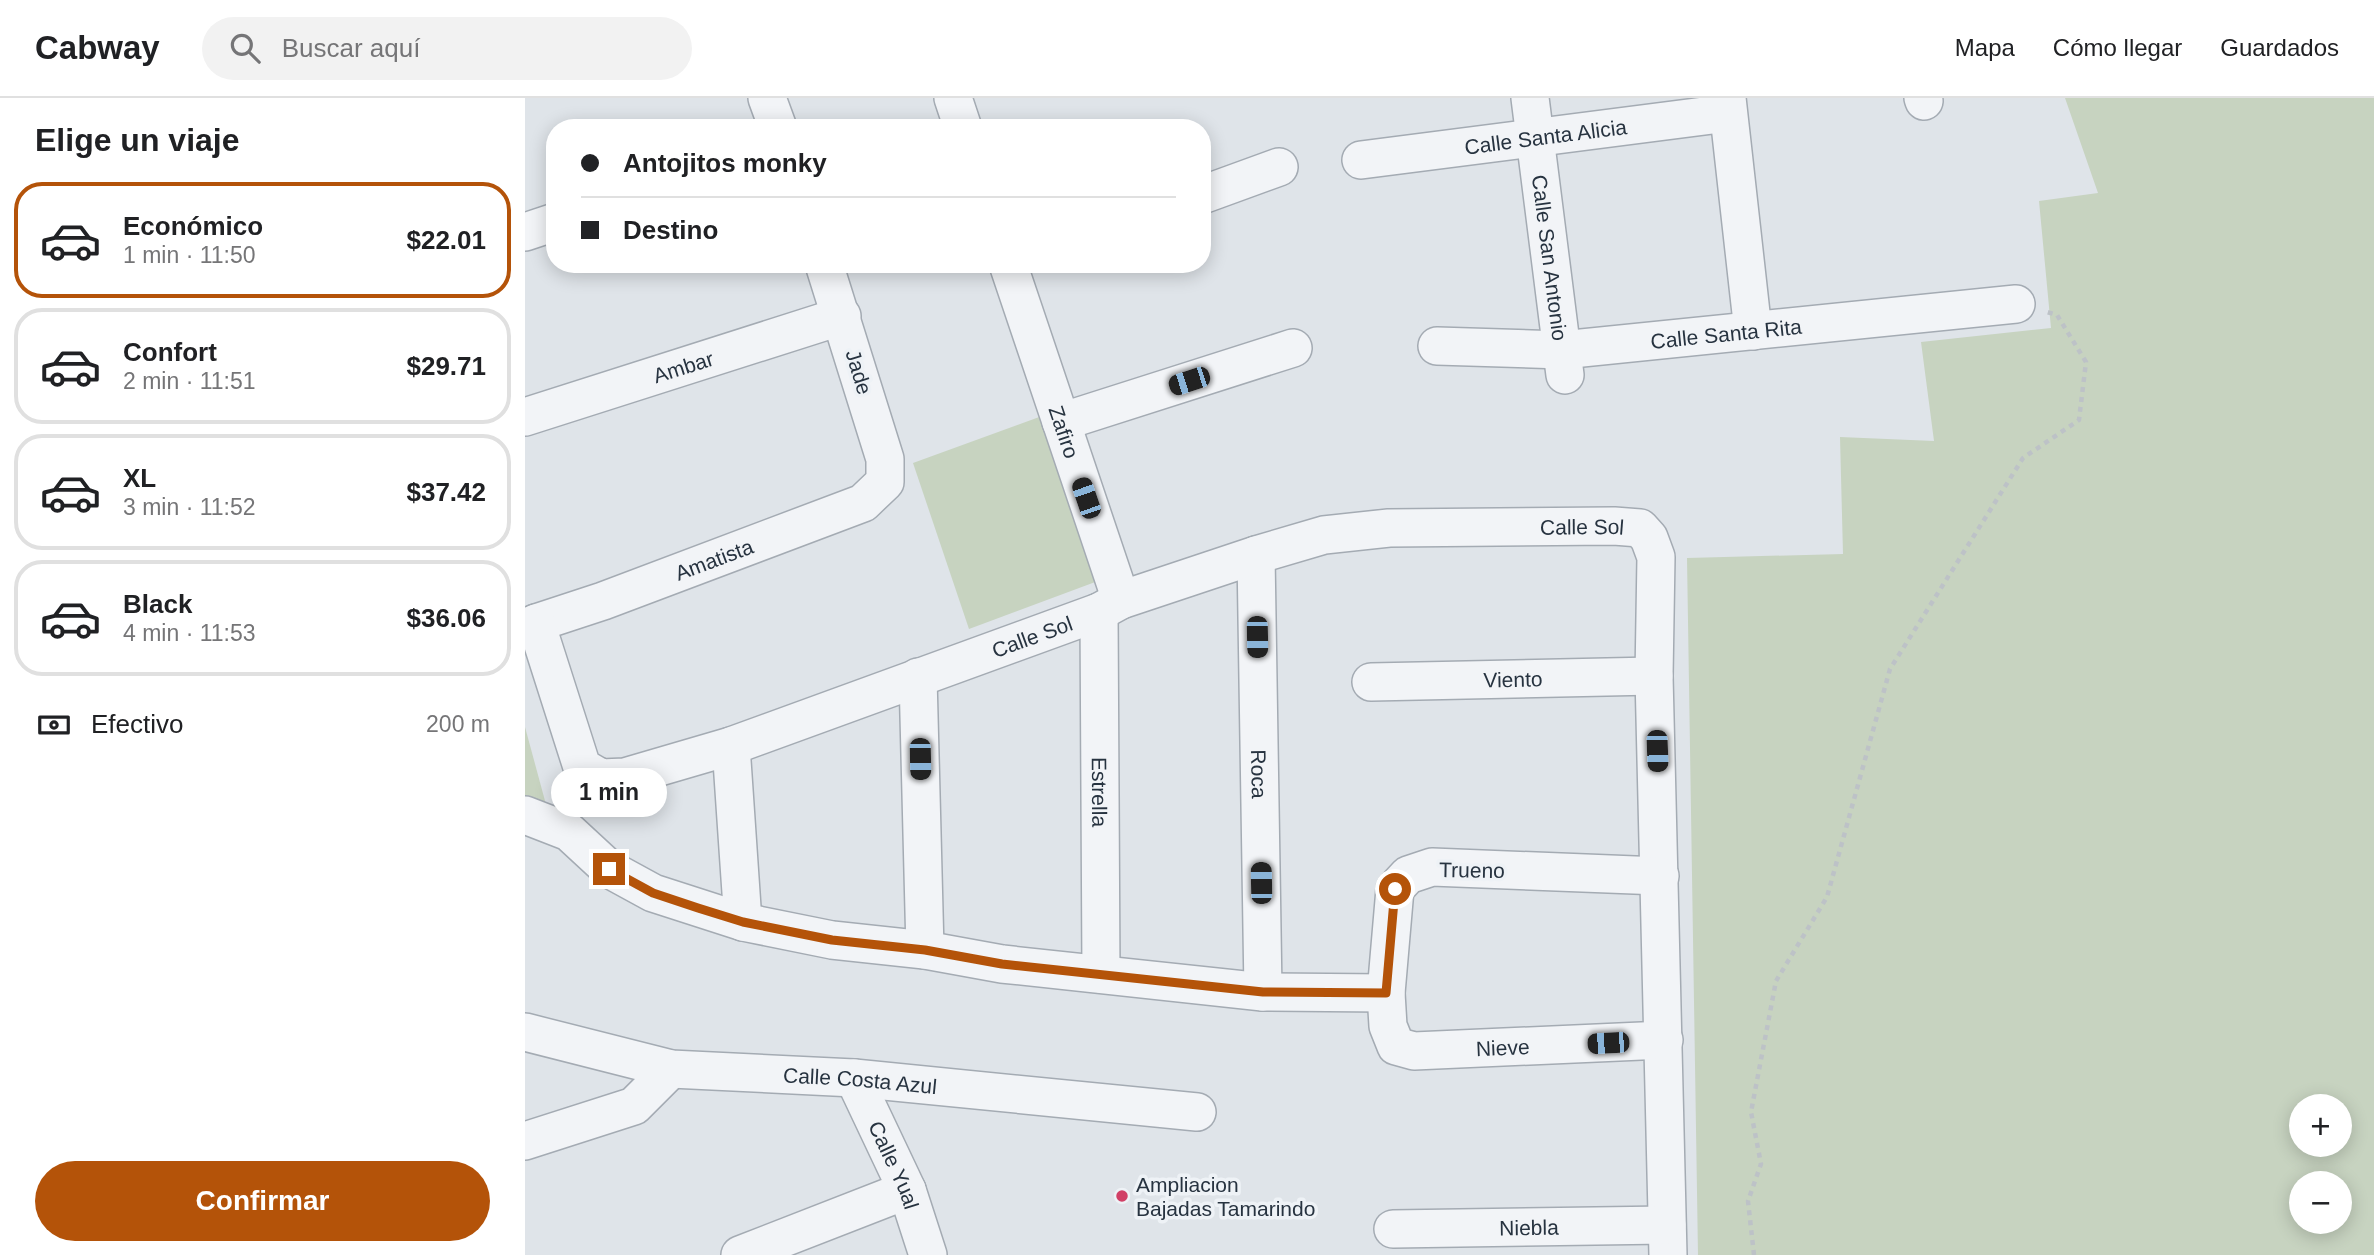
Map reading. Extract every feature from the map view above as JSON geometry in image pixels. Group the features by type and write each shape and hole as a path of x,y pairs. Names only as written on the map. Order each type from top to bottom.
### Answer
{"street":[{"path":"767,98 775,119"},
{"path":"953,98 960,119"},
{"name":"Calle San Antonio","path":"1531,98 1564,363"},
{"path":"1728,106 1753,331"},
{"name":"Calle Santa Alicia","path":"1361,160 1534,139 1728,106"},
{"path":"1211,192 1279,167"},
{"path":"525,232 546,225"},
{"name":"Jade","path":"827,273 885,459 885,482"},
{"name":"Zafiro","path":"1012,273 1061,422 1110,606"},
{"name":"Calle Santa Rita","path":"1437,346 1564,363 1753,331 2015,304"},
{"name":"Ambar","path":"525,417 842,316"},
{"path":"1061,422 1293,348"},
{"name":"Amatista","path":"530,626 863,503 885,482"},
{"name":"Calle Sol","path":"530,626 582,767 600,778 625,777 731,746 1256,555 1324,536 1389,528 1640,528 1649,538 1656,557 1654,676"},
{"name":"Roca","path":"1256,555 1263,992"},
{"name":"Estrella","path":"1101,974 1110,606"},
{"path":"1654,676 1667,1240"},
{"name":"Viento","path":"1371,682 1654,676"},
{"path":"918,677 925,950"},
{"path":"731,746 743,922"},
{"path":"525,815 569,832 609,869 653,893 743,922 832,940 925,950 1002,964 1263,992 1386,993"},
{"name":"Trueno","path":"1386,993 1395,889 1408,875 1432,867 1660,876"},
{"name":"Nieve","path":"1386,993 1388,1026 1396,1046 1414,1051 1664,1040"},
{"name":"Calle Costa Azul","path":"525,1032 671,1069 854,1078 1197,1112"},
{"path":"525,1141 634,1106 671,1069"},
{"name":"Calle Yual","path":"854,1078 907,1190 928,1255"},
{"path":"740,1255 907,1190"},
{"name":"Niebla","path":"1393,1229 1667,1240"}],"path":[{"path":"1754,1255 1748,1201 1761,1164 1751,1112 1776,981 1826,897 1890,669 2023,457 2079,420 2086,362 2057,315 2015,304"}],"green space":[{"path":"2065,98 2374,98 2374,1255 1698,1255 1687,558 1843,554 1840,437 1934,441 1921,342 2051,328 2039,201 2098,193"},
{"path":"1042,416 1106,578 969,629 913,463"},
{"path":"525,727 551,823 525,811"}],"place":[{"name":"Ampliacion Bajadas Tamarindo","path":"1122,1196"}],"route":[{"path":"609,869 653,893 698,908 743,922 832,940 925,950 1002,964 1263,992 1386,993 1395,889"}]}
